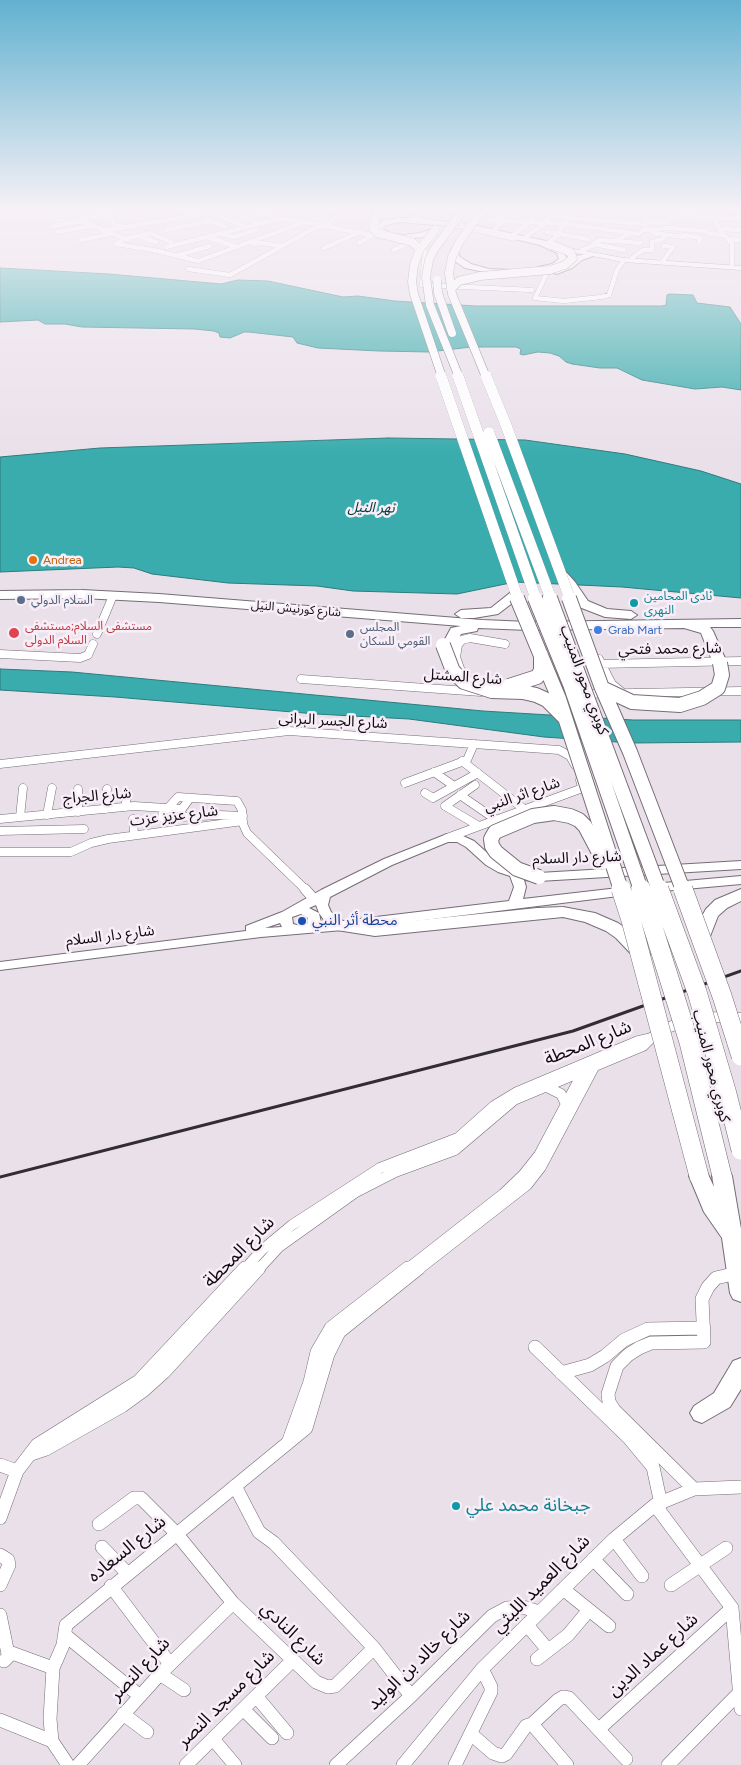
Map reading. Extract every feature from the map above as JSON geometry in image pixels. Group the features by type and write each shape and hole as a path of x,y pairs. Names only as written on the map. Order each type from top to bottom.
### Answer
{"highway":[{"name":"كوبري محور المنيب","path":"414,289 516,595 558,699 642,955 699,1176 711,1206 733,1238"},
{"name":"كوبري محور المنيب","path":"428,289 430,305 459,378 534,595 570,684 639,882 689,1042 722,1176 741,1293"},
{"name":"كوبري محور المنيب","path":"437,289 697,992 727,1094 741,1150"},
{"name":"كوبري محور المنيب","path":"451,289 506,425 602,688 630,752 722,996 741,1056"},
{"path":"562,576 571,585 583,604 605,613 622,615 741,613"},
{"path":"0,586 37,589"},
{"name":"شارع كورنيش النيل","path":"0,590 151,592 472,618 554,620 741,618"},
{"name":"شارع كورنيش النيل","path":"0,595 113,595 381,617 529,626 741,623"},
{"path":"246,600 275,598 474,614 501,607 516,595"},
{"path":"381,617 432,626 438,631 466,676 479,682 496,686 520,684 537,677 542,665 541,653"},
{"path":"602,688 632,702 663,705 680,705 702,698 718,688 722,675 710,636 702,628 659,623"},
{"path":"529,626 513,628 463,628 456,631 447,646 453,671 464,682 492,691 523,692 536,695 547,700 563,717"},
{"path":"545,878 517,869 503,859 492,846 492,836 495,832 533,816 554,814 570,816 579,820 585,826 624,900"},
{"path":"701,940 706,923 712,913 721,904 741,894"},
{"path":"343,926 375,930 392,929 537,913 563,912 589,917 612,927 626,938 642,955"},
{"path":"702,1413 722,1400 741,1368"}],"main road":[{"name":"شارع دار السلام","path":"225,938 290,913 388,862 447,838 459,839 470,844 490,862 516,874 545,878 741,865"},
{"path":"513,905 518,897 520,888 516,874"},
{"path":"545,878 550,890 563,897"},
{"name":"شارع دار السلام","path":"0,966 225,938 343,926 563,897 741,880"},
{"path":"320,896 325,913 331,920 343,926"},
{"path":"306,911 314,916 315,923 302,930 286,925 285,920 290,913 306,911"}],"street":[{"path":"518,289 532,290"},
{"path":"539,289 535,298 564,301 601,297 608,295 610,289"},
{"path":"97,634 113,595"},
{"path":"587,626 600,664 614,686 623,693"},
{"path":"491,693 490,687 472,681 459,670 456,651 462,640 468,638 505,644"},
{"path":"0,654 80,658 88,655 93,644"},
{"name":"شارع محمد فتحي","path":"600,664 741,661"},
{"name":"شارع المشتل","path":"301,679 491,693 548,695 741,692"},
{"name":"شارع الجسر البرانى","path":"0,764 289,731 559,750 566,752 574,761 582,787"},
{"path":"405,783 434,772 462,765 469,758 474,744"},
{"path":"462,765 524,809"},
{"path":"434,772 454,786"},
{"path":"424,793 433,798 476,774"},
{"path":"473,827 445,806 474,785"},
{"name":"شارع اثر النبي","path":"447,838 582,787"},
{"path":"20,818 23,788"},
{"path":"47,815 52,788"},
{"path":"78,789 78,812"},
{"path":"105,809 107,789"},
{"path":"125,807 128,792"},
{"path":"460,795 495,819"},
{"name":"شارع الجراج","path":"0,820 125,807 184,809 190,798 237,800 242,810 243,819"},
{"path":"165,808 162,818 219,815 243,819 248,833 320,896"},
{"path":"133,819 134,834"},
{"name":"شارع عزيز عزت","path":"0,852 71,852 108,839 134,834 243,819"},
{"path":"0,831 84,826 87,846"},
{"path":"120,827 121,837"},
{"name":"شارع اثر النبي","path":"470,844 467,836 473,827"},
{"name":"شارع المحطة","path":"30,1454 46,1438 118,1396 139,1381 262,1250 292,1225 380,1168 458,1138 494,1106 509,1096 644,1046 651,1038 667,1028 686,1021 708,1018 741,1018"},
{"path":"314,1383 320,1343 331,1328 514,1185 538,1155 565,1102 588,1068"},
{"path":"288,1443 330,1346 344,1326 514,1197 531,1180 547,1158 588,1068"},
{"name":"شارع المحطة","path":"30,1454 46,1449 122,1406 144,1390 164,1372 270,1255 298,1232 356,1192 375,1182 463,1145 507,1105 588,1068"},
{"path":"547,1087 561,1094 565,1102"},
{"path":"694,1490 612,1407 608,1394 617,1366 628,1355 651,1343 704,1342 702,1299 708,1287 716,1278 737,1272"},
{"path":"561,1373 590,1365 605,1356 624,1340 648,1329 704,1328"},
{"path":"535,1348 629,1438 653,1467 658,1504 732,1608 741,1709"},
{"path":"605,1356 617,1366"},
{"name":"شارع السعاده","path":"52,1741 50,1719 53,1668 63,1645 66,1624 306,1428 314,1383"},
{"path":"0,1518 16,1471 30,1454"},
{"path":"0,1465 16,1471"},
{"path":"235,1486 259,1532 274,1543 374,1648 411,1696"},
{"name":"شارع العميد الليثي","path":"403,1765 482,1669 614,1539 658,1504 694,1490 741,1488"},
{"name":"شارع النادي","path":"99,1524 138,1497 176,1533 233,1603 316,1682 328,1688 342,1682 374,1648"},
{"path":"614,1539 642,1576"},
{"path":"102,1547 127,1573"},
{"path":"671,1586 726,1548"},
{"path":"0,1556 8,1560 9,1565 0,1585"},
{"path":"593,1559 627,1594"},
{"path":"111,1586 165,1669 184,1690"},
{"path":"563,1589 609,1626"},
{"name":"شارع النصر","path":"78,1765 165,1669 233,1603"},
{"name":"شارع خالد بن الوليد","path":"336,1765 411,1696 492,1616 507,1608 523,1607 539,1612"},
{"name":"شارع عماد الدين","path":"599,1729 732,1608"},
{"path":"527,1624 543,1654 568,1635 589,1610"},
{"path":"0,1615 6,1658 14,1653 53,1668"},
{"path":"65,1635 140,1696"},
{"name":"شارع مسجد النصر","path":"186,1765 293,1660"},
{"path":"455,1765 491,1692 491,1687 482,1669"},
{"path":"668,1765 739,1693"},
{"path":"256,1696 287,1733"},
{"path":"471,1734 493,1753 502,1756 506,1754 526,1726 532,1724 563,1697 569,1698 575,1703 626,1759"},
{"path":"244,1709 272,1738"},
{"path":"123,1714 147,1732"},
{"path":"0,1720 52,1741 68,1765"},
{"path":"532,1724 568,1765"},
{"path":"213,1739 235,1765"}],"water":[{"path":"0,289 307,289 343,297 358,296 395,301 476,306 662,306 666,305 667,295 693,295 697,303 730,307 741,324 741,390 722,387 695,389 642,380 617,368 600,368 572,364 550,353 538,352 523,355 520,354 521,349 516,347 471,347 429,352 379,351 318,348 297,343 293,337 249,332 244,332 230,338 220,337 219,333 214,331 195,329 82,327 65,324 45,324 38,320 0,322"},
{"name":"نهر النيل","path":"388,438 525,440 625,454 701,471 741,484 741,598 622,587 515,582 457,594 353,591 317,586 228,583 152,574 134,568 118,567 0,572 0,457 100,448"},
{"path":"0,669 72,672 483,711 633,720 741,720 741,742 631,743 544,737 409,719 316,714 115,697 0,690"}],"railway":[{"path":"0,1177 573,1031 741,971"}],"place":[{"name":"Andrea","path":"33,560"},
{"name":"السلام الدولي","path":"21,600"},
{"name":"نادى المحامين النهرى","path":"634,603"},
{"name":"Grab Mart","path":"598,630"},
{"name":"مستشفى السلام;مستشفى السلام الدولى","path":"14,633"},
{"name":"المجلس القومي للسكان","path":"350,634"},
{"name":"محطة أثر النبي","path":"302,921"},
{"name":"جبخانة محمد علي","path":"456,1506"}]}
